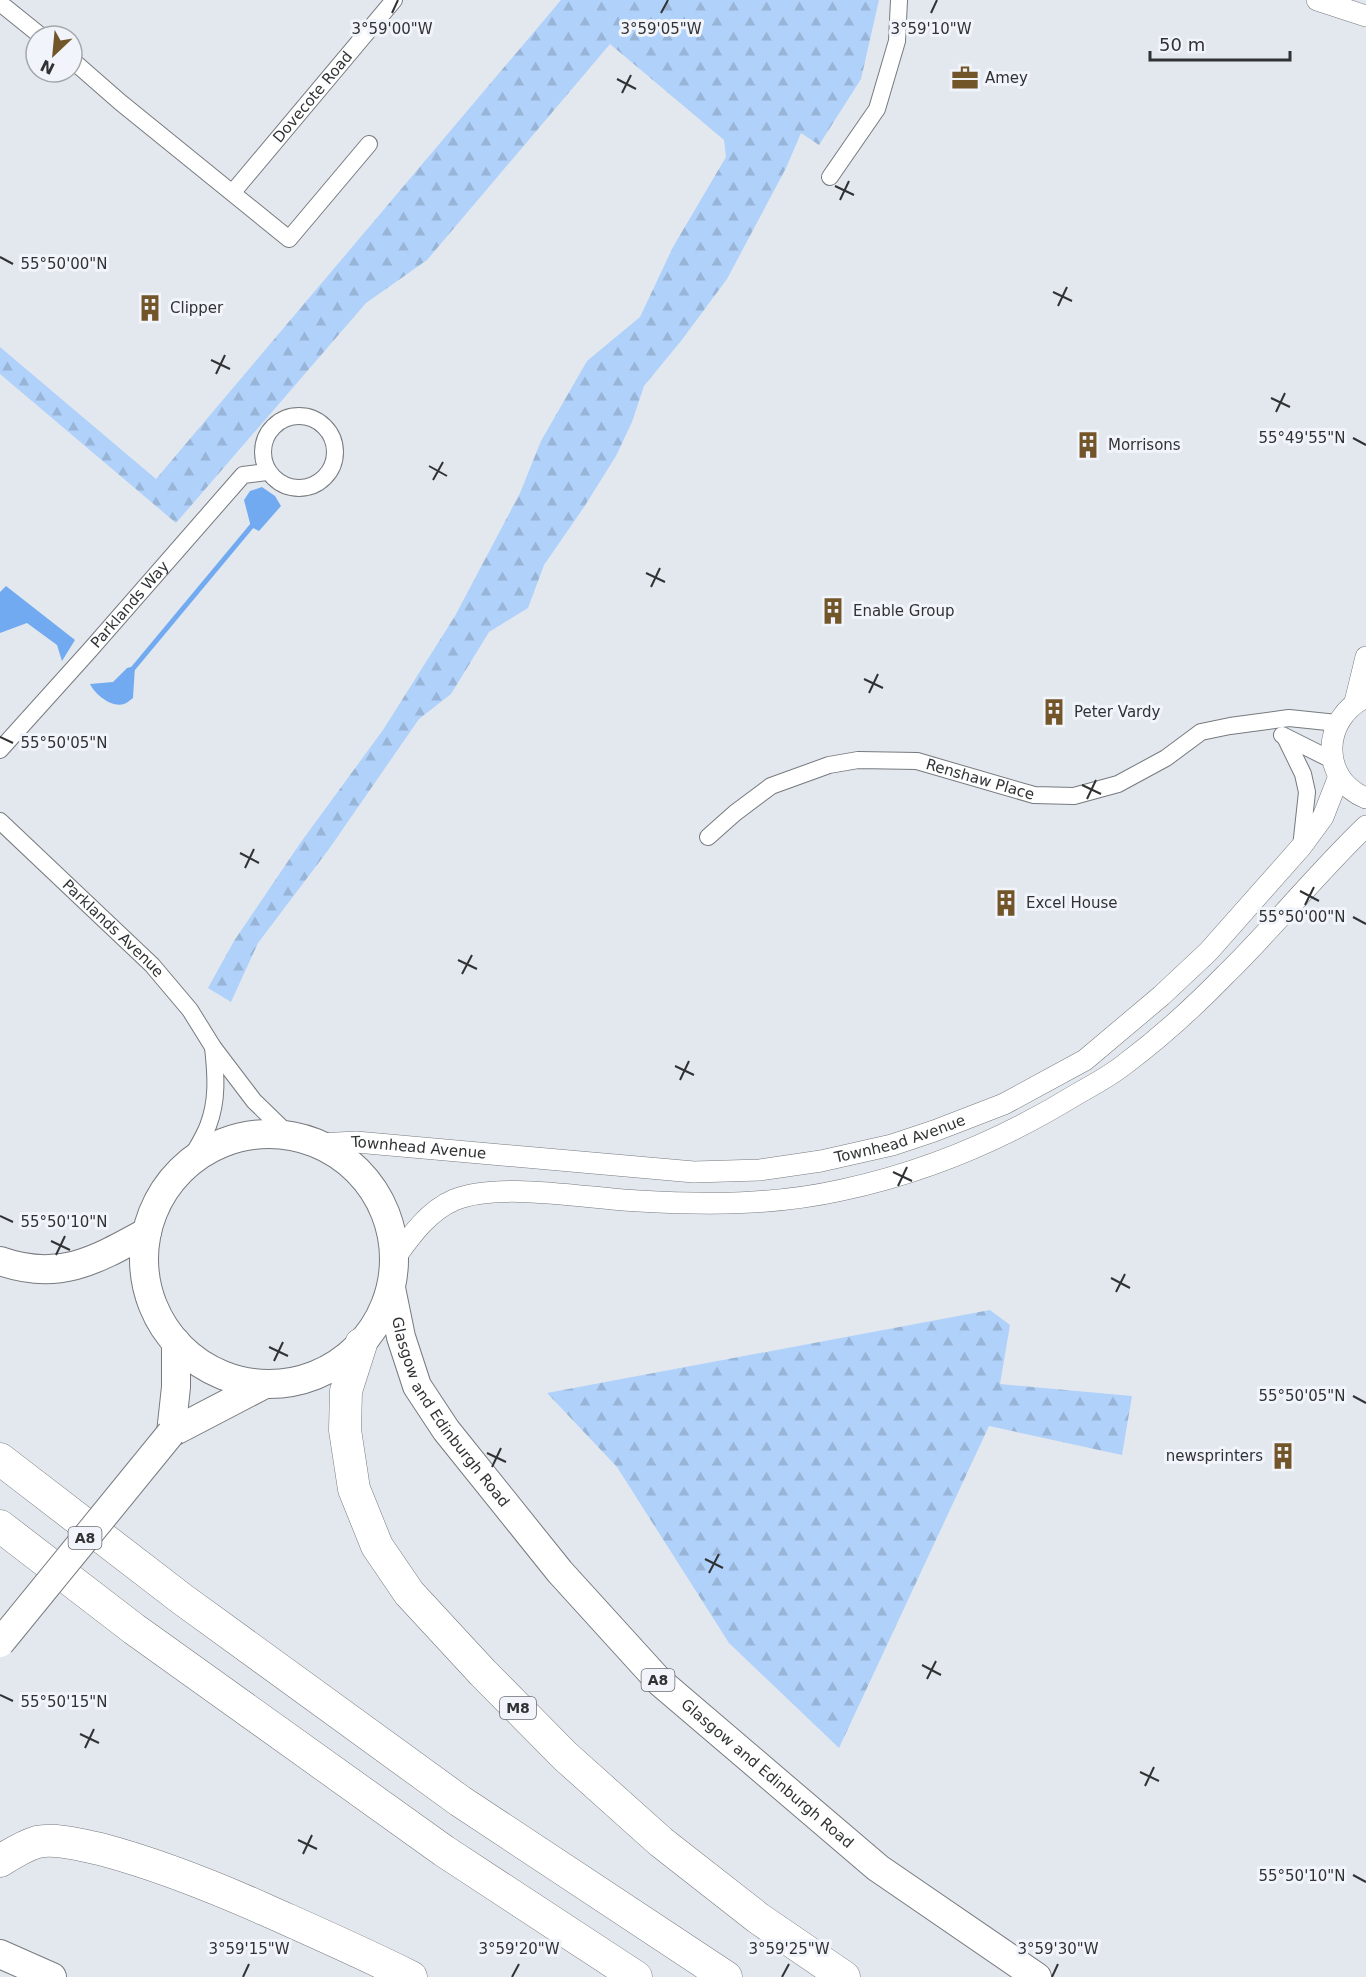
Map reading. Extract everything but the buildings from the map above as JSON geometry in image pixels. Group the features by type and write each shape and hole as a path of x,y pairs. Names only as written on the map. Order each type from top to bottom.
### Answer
{"highway":[{"path":"263,1134 290,1136 319,1144 340,1156 358,1172 373,1190 387,1219 392,1235 394,1259 391,1288 384,1308 374,1327 361,1344 341,1362 317,1374 291,1382 265,1384 240,1380 216,1372 195,1359 176,1342 162,1323 148,1290 144,1255 153,1212 162,1194 188,1164 210,1149 236,1138 263,1134"},
{"path":"0,1261 31,1270 53,1270 98,1258 147,1232"},
{"name":"Glasgow and Edinburgh Road","path":"391,1288 401,1337 417,1386 446,1430 560,1572 660,1682 878,1868 1037,1977"},
{"path":"171,1433 176,1387 176,1342"},
{"name":"M8","path":"361,1344 346,1391 345,1430 354,1489 377,1546 409,1593 483,1673 566,1756 661,1842 758,1918 844,1977"},
{"name":"A8","path":"0,1643 171,1433 265,1384"},
{"path":"0,1459 182,1599 460,1801 726,1977"},
{"path":"0,1526 134,1629 444,1851 636,1977"},
{"path":"0,1861 38,1842 87,1846 134,1858 220,1890 351,1947 411,1977"},
{"path":"0,1954 52,1977"}],"street":[{"name":"Dovecote Road","path":"233,192 394,0"},
{"path":"830,177 877,108 897,41 899,0"},
{"path":"1317,0 1366,16"},
{"path":"0,3 26,24"},
{"path":"84,70 289,238 369,144"},
{"path":"290,416 303,416 315,420 329,431 334,443 335,456 331,470 313,487 293,489 281,485 267,472 262,460 262,447 269,430 278,422 290,416"},
{"name":"Parklands Way","path":"0,750 243,475 267,472"},
{"path":"1337,723 1344,712 1361,700 1366,657"},
{"name":"Renshaw Place","path":"708,837 771,786 830,765 858,760 916,761 1034,795 1074,796 1118,784 1166,758 1201,732 1289,718 1337,723"},
{"path":"1257,723 1336,768 1349,788 1366,798"},
{"name":"Townhead Avenue","path":"319,1144 356,1142 694,1172 760,1170 821,1161 892,1145 1004,1104 1085,1060 1161,996 1209,952 1301,847 1323,817 1336,768 1332,741 1337,723"},
{"path":"1285,737 1303,774 1307,792 1301,847"},
{"name":"Parklands Avenue","path":"0,820 152,965 189,1010 213,1047 254,1101 290,1136"},
{"path":"394,1259 428,1218 453,1200 475,1194 512,1192 707,1204 765,1202 841,1191 913,1172 986,1144 1059,1105 1123,1066 1139,1053 1228,973 1338,852 1366,826"},
{"name":"Parklands Avenue","path":"188,1164 208,1127 215,1101 216,1076 213,1047"}],"green space":[{"path":"561,0 879,0 861,79 819,145 801,133 786,168 727,279 644,386 632,422 616,456 544,565 528,608 489,632 451,694 419,719 329,849 258,943 231,1002 208,988 234,941 301,842 383,730 455,616 520,493 541,441 587,361 640,317 673,247 726,157 724,140 610,44 427,260 366,303 176,523 0,374 0,347 156,479"},
{"path":"990,1310 1010,1325 1000,1384 1132,1396 1122,1455 989,1426 839,1748 729,1643 617,1467 547,1393"}],"water":[{"path":"262,487 275,496 281,506 259,531 251,527 244,500 250,491"},
{"path":"6,586 75,640 62,661 57,645 27,623 0,633 0,592"},
{"path":"135,666 133,698 124,704 109,702 90,684 113,682 127,668"}],"waterway":[{"path":"131,671 255,522"}],"place":[{"name":"Amey","path":"965,78"},
{"name":"Clipper","path":"150,308"},
{"name":"Morrisons","path":"1088,445"},
{"name":"Enable Group","path":"833,611"},
{"name":"Peter Vardy","path":"1054,712"},
{"name":"Excel House","path":"1006,903"},
{"name":"newsprinters","path":"1283,1456"}]}
